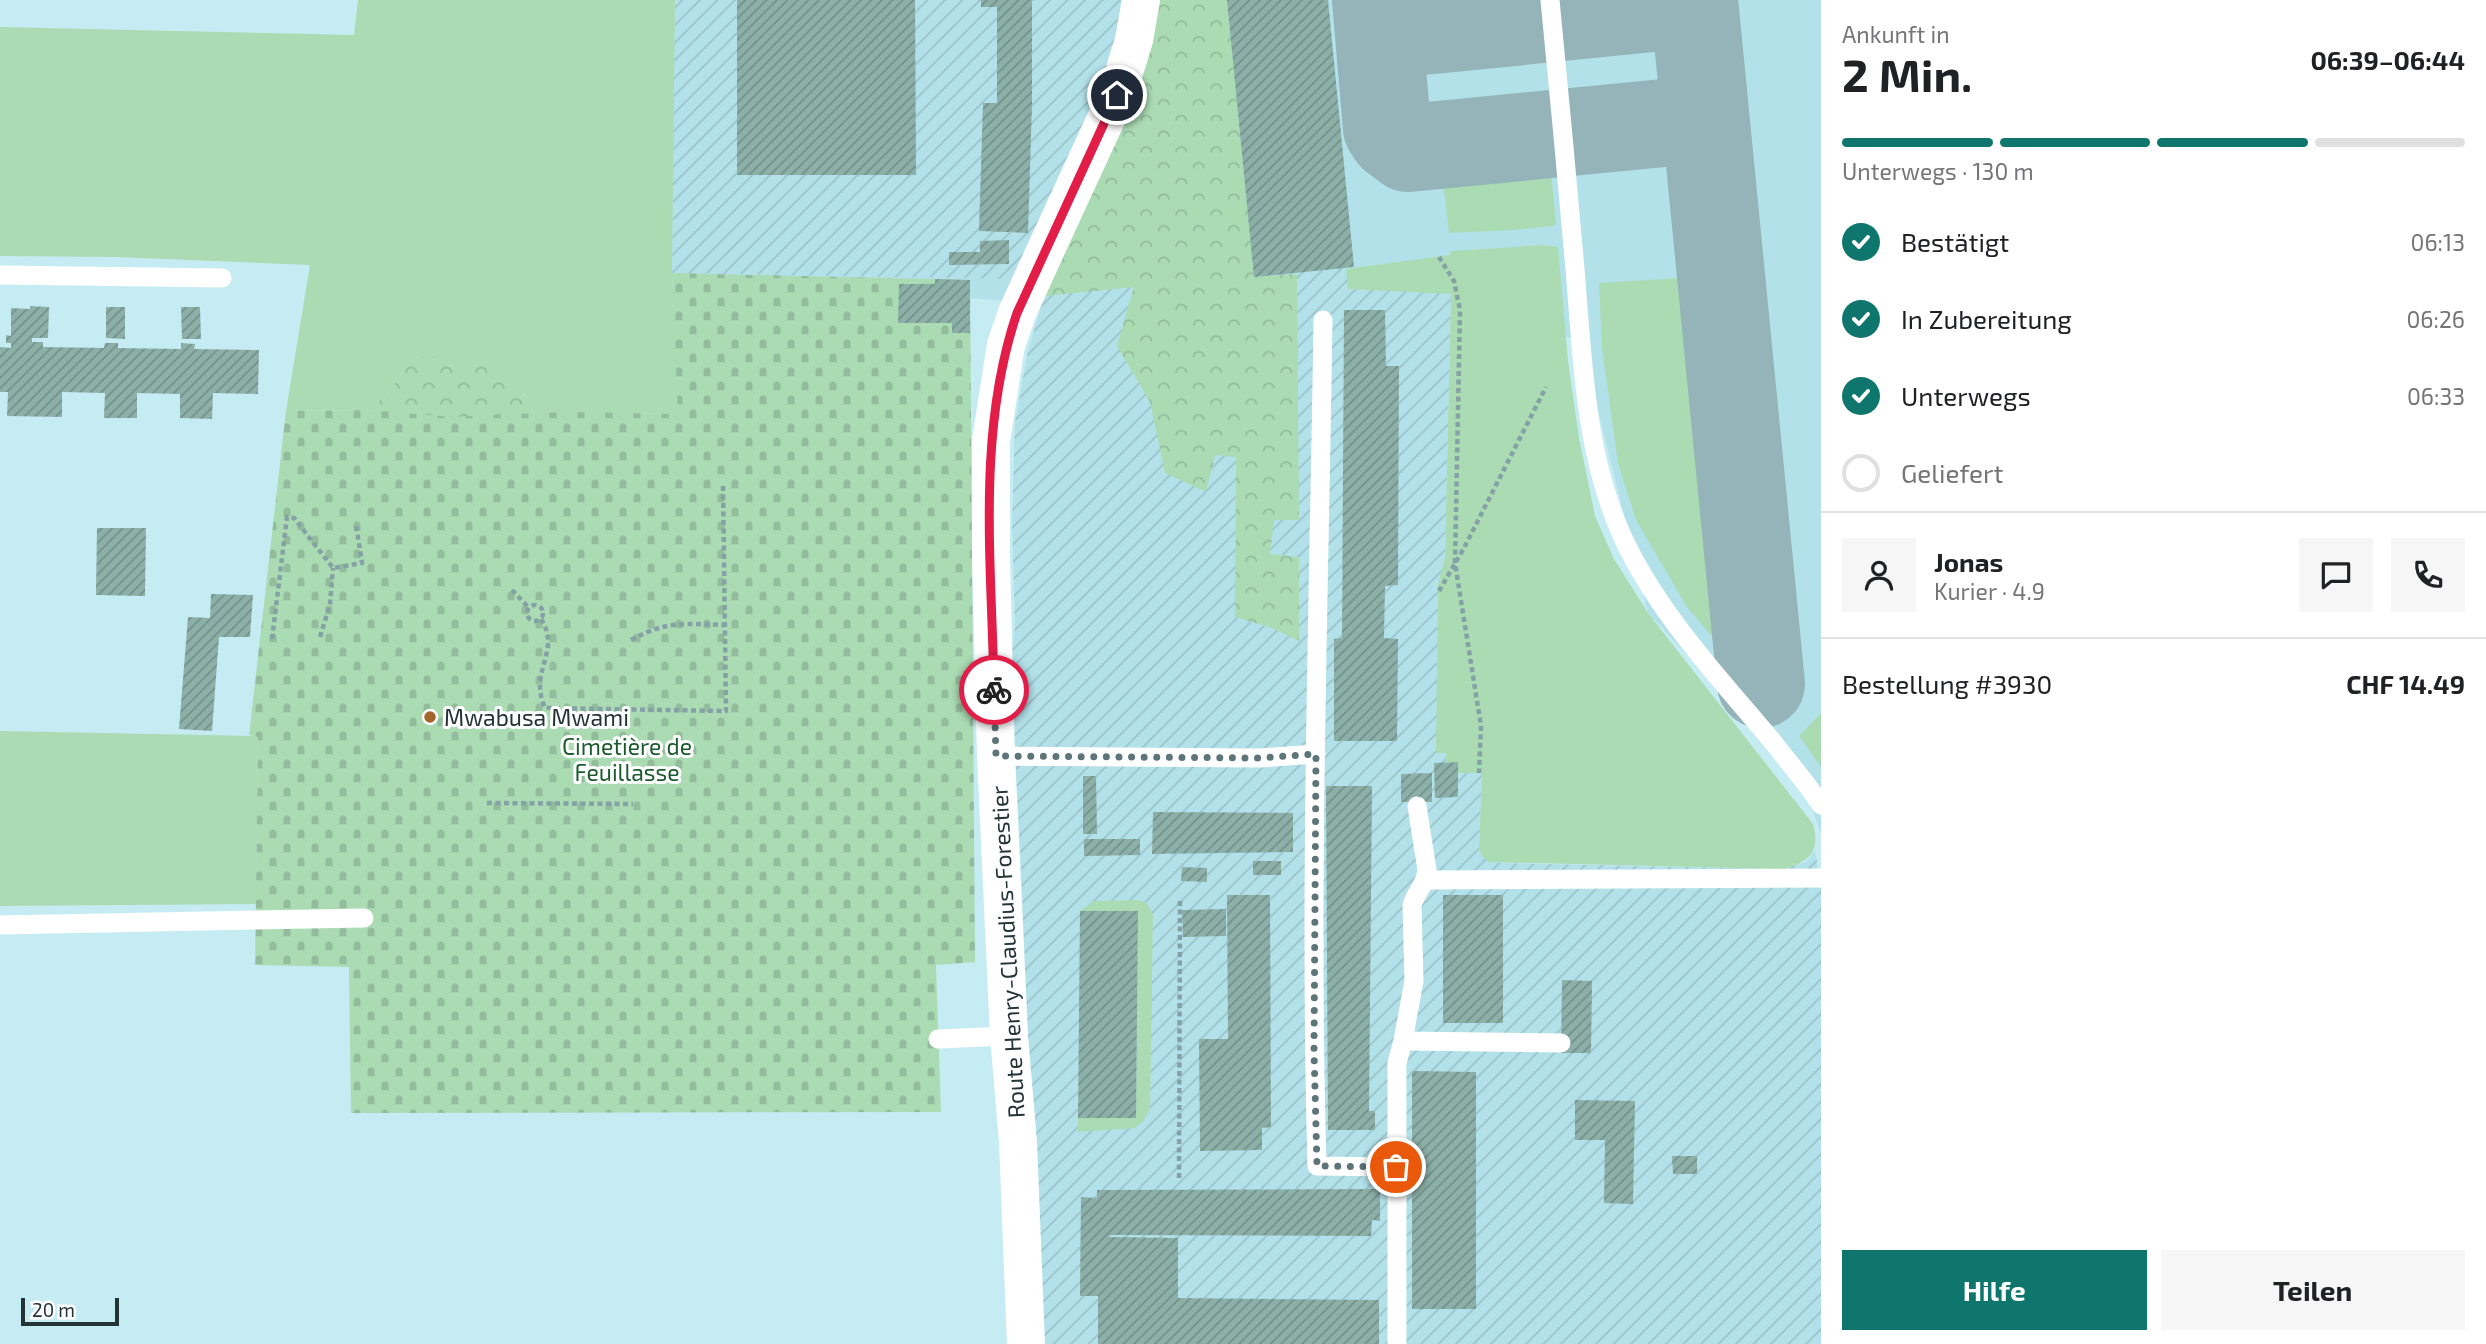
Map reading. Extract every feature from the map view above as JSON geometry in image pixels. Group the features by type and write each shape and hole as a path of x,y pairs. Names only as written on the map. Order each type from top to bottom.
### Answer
{"street":[{"name":"Route Henry-Claudius-Forestier","path":"1026,1344 1018,1142 1009,1036 996,756 991,440 1006,345 1017,313 1117,95 1134,40 1141,0"}],"lane":[{"path":"1550,0 1585,381 1597,458 1606,493 1617,523 1645,579 1677,625 1821,805"},
{"path":"0,275 222,278"},
{"path":"1323,320 1316,754 1314,1051 1317,1166 1396,1167"},
{"path":"996,756 1259,758 1316,754"},
{"path":"1397,1344 1397,1063 1404,1041 1414,981 1412,905 1426,880 1427,870 1417,806"},
{"path":"1426,880 1821,878"},
{"path":"0,925 364,918"},
{"path":"938,1039 1009,1036"},
{"path":"1404,1041 1561,1043"}],"path":[{"path":"1439,257 1454,281 1460,310 1455,563 1481,726 1479,773"},
{"path":"1438,591 1546,387"},
{"path":"541,619 536,621 528,618 527,610 534,605 541,608 541,619 548,633 549,641 538,688 545,708 726,711 723,483"},
{"path":"272,639 287,517 294,518 304,528 333,568 330,604 320,638"},
{"path":"333,568 362,562 356,524"},
{"path":"512,590 529,608"},
{"path":"631,640 668,624 724,625"},
{"path":"486,803 633,804"},
{"path":"1179,1178 1180,898"}],"shaded area":[{"path":"665,0 1821,0 1821,834 1801,778 1648,613 1581,341 1346,269 1043,304 672,273"},
{"path":"675,0 1328,0 1354,267 1346,269 1451,293 1445,557 1438,585 1437,753 1447,752 1458,762 1482,773 1479,849 1482,855 1500,863 1784,869 1806,862 1815,850 1821,886 1821,1344 1040,1344 1010,661 1015,628 1012,522 1015,422 1028,350 1044,296 1013,279 672,273"}],"green space":[{"path":"358,0 675,0 672,273 679,414 549,413 532,405 508,371 462,358 420,357 409,362 387,395 368,410 286,411 310,265 117,257 0,256 0,27 354,35"},
{"path":"1156,0 1227,0 1254,277 1297,274 1299,520 1274,520 1270,554 1299,557 1299,641 1272,628 1235,617 1236,457 1215,455 1206,492 1165,473 1150,402 1117,346 1134,287 1045,296"},
{"path":"1550,163 1556,224 1515,230 1449,233 1442,172"},
{"path":"1544,245 1558,247 1568,361 1579,438 1595,516 1614,559 1648,613 1813,824 1814,848 1806,859 1793,866 1784,869 1489,862 1479,849 1482,773 1458,773 1457,762 1446,762 1446,753 1436,753 1438,584 1445,557 1451,294 1348,289 1346,269 1450,255 1451,251"},
{"name":"Cimetière de Feuillasse","path":"672,273 970,280 975,962 936,965 941,1112 351,1113 349,967 255,965 258,737 249,735 286,411 368,410 451,417 567,412 678,414"},
{"path":"1697,277 1703,327 1720,329 1749,680 1687,607 1636,520 1618,463 1602,348 1599,283"},
{"path":"420,357 477,359 506,368 529,400 537,406 549,411 567,412 569,437 368,410 387,395 409,362"},
{"path":"1821,713 1821,767 1799,736"},
{"path":"0,731 258,736 256,904 0,906"},
{"path":"1094,901 1146,902 1153,914 1150,1109 1143,1122 1134,1128 1078,1132 1078,1118 1136,1118 1138,912 1080,911"}],"building":[{"path":"737,0 915,0 916,175 737,175"},
{"path":"981,0 1032,0 1028,233 979,231 983,103 997,103 997,7 981,7"},
{"path":"1227,0 1328,0 1354,267 1254,277"},
{"path":"1009,240 1009,264 949,265 949,252 980,252 980,241"},
{"path":"935,279 970,280 970,333 952,333 952,323 898,323 899,284 935,284"},
{"path":"30,306 49,307 48,338 32,338 32,342 43,342 43,347 104,348 105,343 118,343 118,348 181,349 181,343 195,344 194,349 259,350 258,394 213,393 212,419 180,418 180,394 137,393 137,418 104,418 105,393 62,392 62,417 7,416 8,392 0,392 0,347 11,348 11,343 6,343 6,335 11,336 11,308 30,309"},
{"path":"106,307 125,307 125,339 106,338"},
{"path":"181,307 200,307 201,339 182,339"},
{"path":"1344,310 1385,310 1386,366 1399,366 1398,585 1385,586 1384,638 1398,639 1397,741 1334,741 1334,639 1342,638"},
{"path":"97,528 146,528 145,596 96,595"},
{"path":"211,594 253,595 250,637 219,637 212,731 179,729 188,617 210,618"},
{"path":"1458,762 1458,797 1435,798 1434,763"},
{"path":"1432,773 1432,802 1401,802 1401,774"},
{"path":"1083,776 1096,776 1097,834 1083,834"},
{"path":"1326,786 1372,786 1369,1111 1375,1111 1375,1130 1328,1130"},
{"path":"1153,812 1293,813 1293,852 1152,854"},
{"path":"1084,839 1140,839 1140,855 1084,856"},
{"path":"1253,861 1281,861 1281,875 1253,875"},
{"path":"1182,867 1207,868 1207,882 1181,881"},
{"path":"1227,895 1270,895 1271,1127 1262,1128 1262,1150 1200,1151 1199,1039 1228,1039"},
{"path":"1443,895 1503,895 1503,1023 1443,1023"},
{"path":"1226,909 1226,936 1183,937 1182,910"},
{"path":"1080,911 1138,911 1136,1118 1078,1118"},
{"path":"1562,980 1592,981 1591,1053 1561,1053"},
{"path":"1412,1071 1476,1072 1476,1309 1412,1309"},
{"path":"1575,1100 1635,1101 1633,1204 1604,1203 1605,1140 1575,1140"},
{"path":"1672,1156 1697,1156 1697,1174 1673,1174"},
{"path":"1380,1189 1380,1221 1372,1220 1371,1236 1109,1235 1178,1238 1178,1298 1379,1300 1379,1344 1098,1344 1098,1296 1080,1296 1081,1197 1097,1198 1097,1190"}],"taxiway":[{"path":"1376,0 1387,128 1392,136 1408,148 1674,122 1692,114 1703,96"},
{"path":"1381,58 1395,37 1403,33 1682,5 1689,0"},
{"path":"1694,0 1761,684"}],"way so far":[{"path":"994,690 996,756 1259,758 1316,754 1314,1051 1317,1166 1396,1167"}],"place":[{"name":"Mwabusa Mwami","path":"430,717"}],"route":[{"path":"994,690 990,489 991,440 1000,374 1017,313 1117,95"}]}
